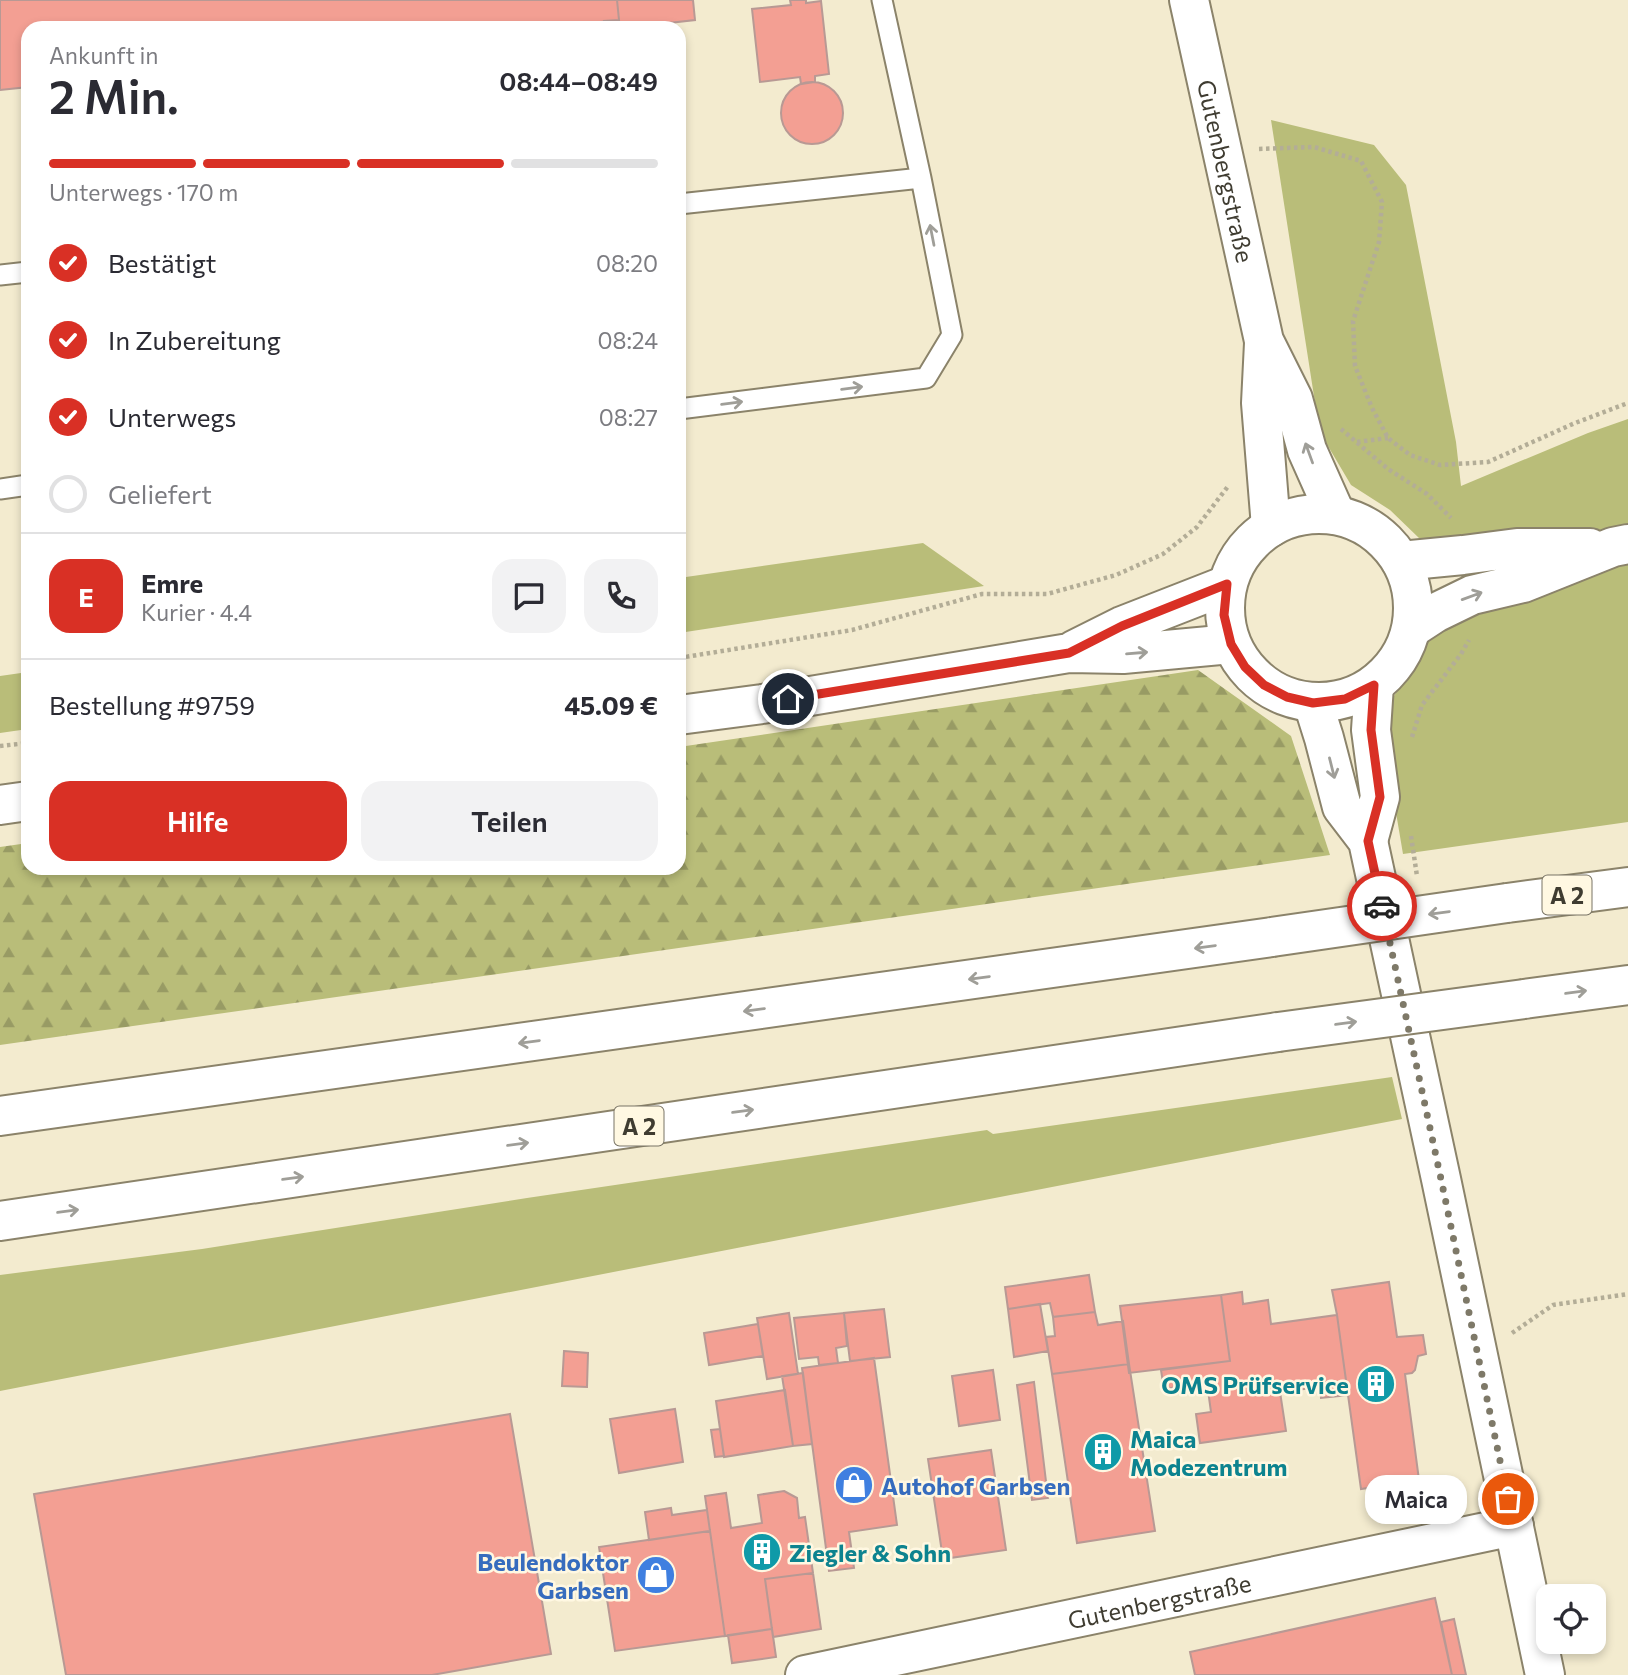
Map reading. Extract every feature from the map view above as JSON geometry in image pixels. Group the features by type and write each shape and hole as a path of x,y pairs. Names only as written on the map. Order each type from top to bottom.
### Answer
{"main road":[{"name":"Gutenbergstraße","path":"1189,0 1264,341 1293,399 1307,450 1336,515"},
{"name":"Gutenbergstraße","path":"1264,341 1261,403 1271,527"},
{"path":"1302,515 1336,515 1362,524 1384,540 1401,561 1412,593 1412,628 1398,660 1374,685 1345,699 1313,703 1287,697 1264,685 1245,667 1231,644 1224,615 1227,584 1243,551 1271,527 1302,515"},
{"path":"1401,561 1517,548 1620,546"},
{"path":"1412,628 1472,595 1523,583 1620,546"},
{"path":"1069,653 1122,626 1227,584"},
{"path":"686,714 1069,653 1123,654 1231,644"},
{"path":"1368,841 1380,797 1371,730 1374,685"},
{"path":"1313,703 1342,807 1368,841 1545,1675"},
{"path":"0,805 21,802"},
{"name":"A 2","path":"0,1116 1628,887"},
{"name":"A 2","path":"0,1221 1278,1032 1628,985"},
{"name":"Gutenbergstraße","path":"805,1675 1514,1526"}],"lane":[{"path":"686,408 926,378 952,335 882,0"},
{"path":"686,203 921,178"},
{"path":"0,275 21,273"},
{"path":"0,489 21,486"}],"path":[{"path":"1223,156 1260,148 1314,147 1360,161 1382,202 1379,242 1353,321 1355,366 1388,438 1410,455 1440,465 1488,462 1575,423 1628,403"},
{"path":"1307,450 1388,438"},
{"path":"686,657 852,630 982,594 1047,594 1116,575 1163,554 1197,527 1237,474 1265,461"},
{"path":"0,746 21,744"},
{"path":"1509,1335 1553,1305 1628,1294"}],"green space":[{"path":"1271,120 1374,145 1406,185 1456,442 1461,486 1628,419 1628,822 1403,854 1393,795 1386,726 1392,699 1437,628 1497,601 1478,541 1419,538 1390,510 1351,485 1325,441 1316,409"},
{"path":"923,543 984,586 686,632 686,577"},
{"path":"1198,670 1291,736 1330,855 0,1045 0,847 21,844 21,875 686,875 686,746"},
{"path":"21,673 21,730 0,733 0,676"},
{"path":"1392,1077 1402,1119 0,1391 0,1275 202,1249 987,1130 993,1134"}],"building":[{"path":"0,0 617,0 619,20 610,21 21,21 21,88 0,90"},
{"path":"617,0 693,0 695,20 604,21 619,20"},
{"path":"790,0 806,0 806,3 821,1 829,74 815,76 815,82 801,84 800,77 760,82 752,9 791,5"},
{"path":"812,82 834,91 843,113 834,135 812,144 790,135 781,113 790,91"},
{"path":"1089,1275 1095,1312 1053,1317 1050,1303 1008,1309 1005,1287"},
{"name":"OMS Prüfservice","path":"1389,1282 1397,1337 1423,1335 1426,1354 1418,1356 1412,1373 1405,1374 1419,1480 1361,1489 1332,1290"},
{"path":"1242,1292 1243,1304 1268,1300 1271,1324 1337,1315 1348,1395 1321,1398 1320,1387 1280,1392 1286,1431 1200,1443 1196,1414 1211,1412 1207,1383 1164,1389 1161,1370 1230,1361 1221,1295"},
{"path":"1221,1295 1230,1361 1129,1373 1120,1306"},
{"path":"1040,1304 1048,1351 1014,1357 1008,1309"},
{"path":"884,1309 890,1357 850,1361 844,1313"},
{"path":"1095,1312 1098,1325 1123,1321 1129,1364 1052,1374 1046,1337 1055,1336 1053,1317"},
{"path":"789,1313 798,1374 767,1379 757,1318"},
{"path":"844,1313 847,1346 836,1348 838,1363 819,1365 818,1357 799,1359 794,1318"},
{"path":"758,1324 763,1356 709,1365 704,1333"},
{"path":"564,1351 588,1353 587,1387 562,1386"},
{"name":"Autohof Garbsen","path":"874,1358 897,1525 849,1532 854,1568 829,1571 802,1368"},
{"name":"Maica Modezentrum","path":"1129,1364 1155,1531 1077,1543 1052,1374"},
{"path":"993,1370 1000,1420 959,1426 952,1376"},
{"path":"803,1373 812,1444 793,1446 782,1376"},
{"path":"1034,1382 1048,1498 1032,1500 1017,1385"},
{"path":"785,1390 793,1446 724,1457 716,1401"},
{"path":"675,1409 683,1462 619,1473 610,1419"},
{"path":"510,1414 551,1654 432,1675 66,1675 34,1494"},
{"path":"720,1429 724,1456 715,1457 711,1430"},
{"path":"991,1450 1006,1550 943,1559 928,1459"},
{"name":"Ziegler & Sohn","path":"784,1491 797,1498 799,1518 805,1517 813,1573 765,1579 772,1629 725,1636 705,1496 726,1493 731,1528 762,1523 758,1495"},
{"path":"671,1508 672,1515 707,1510 710,1531 649,1540 645,1512"},
{"path":"710,1531 725,1636 615,1651 599,1547"},
{"path":"813,1573 821,1629 773,1637 765,1579"},
{"path":"1435,1598 1452,1675 1195,1675 1190,1652"},
{"path":"1454,1619 1466,1675 1452,1675 1441,1622"},
{"path":"772,1629 776,1657 732,1663 728,1635"}],"way so far":[{"path":"1382,906 1508,1499"}],"place":[{"name":"OMS Prüfservice","path":"1376,1384"},
{"name":"Maica Modezentrum","path":"1103,1452"},
{"name":"Autohof Garbsen","path":"854,1485"},
{"name":"Maica","path":"1508,1499"},
{"name":"Ziegler & Sohn","path":"762,1552"},
{"name":"Beulendoktor Garbsen","path":"656,1575"}],"route":[{"path":"788,699 1069,653 1122,626 1227,584 1224,615 1231,644 1245,667 1264,685 1287,697 1313,703 1345,699 1374,685 1371,730 1380,797 1368,841 1382,906"}]}
